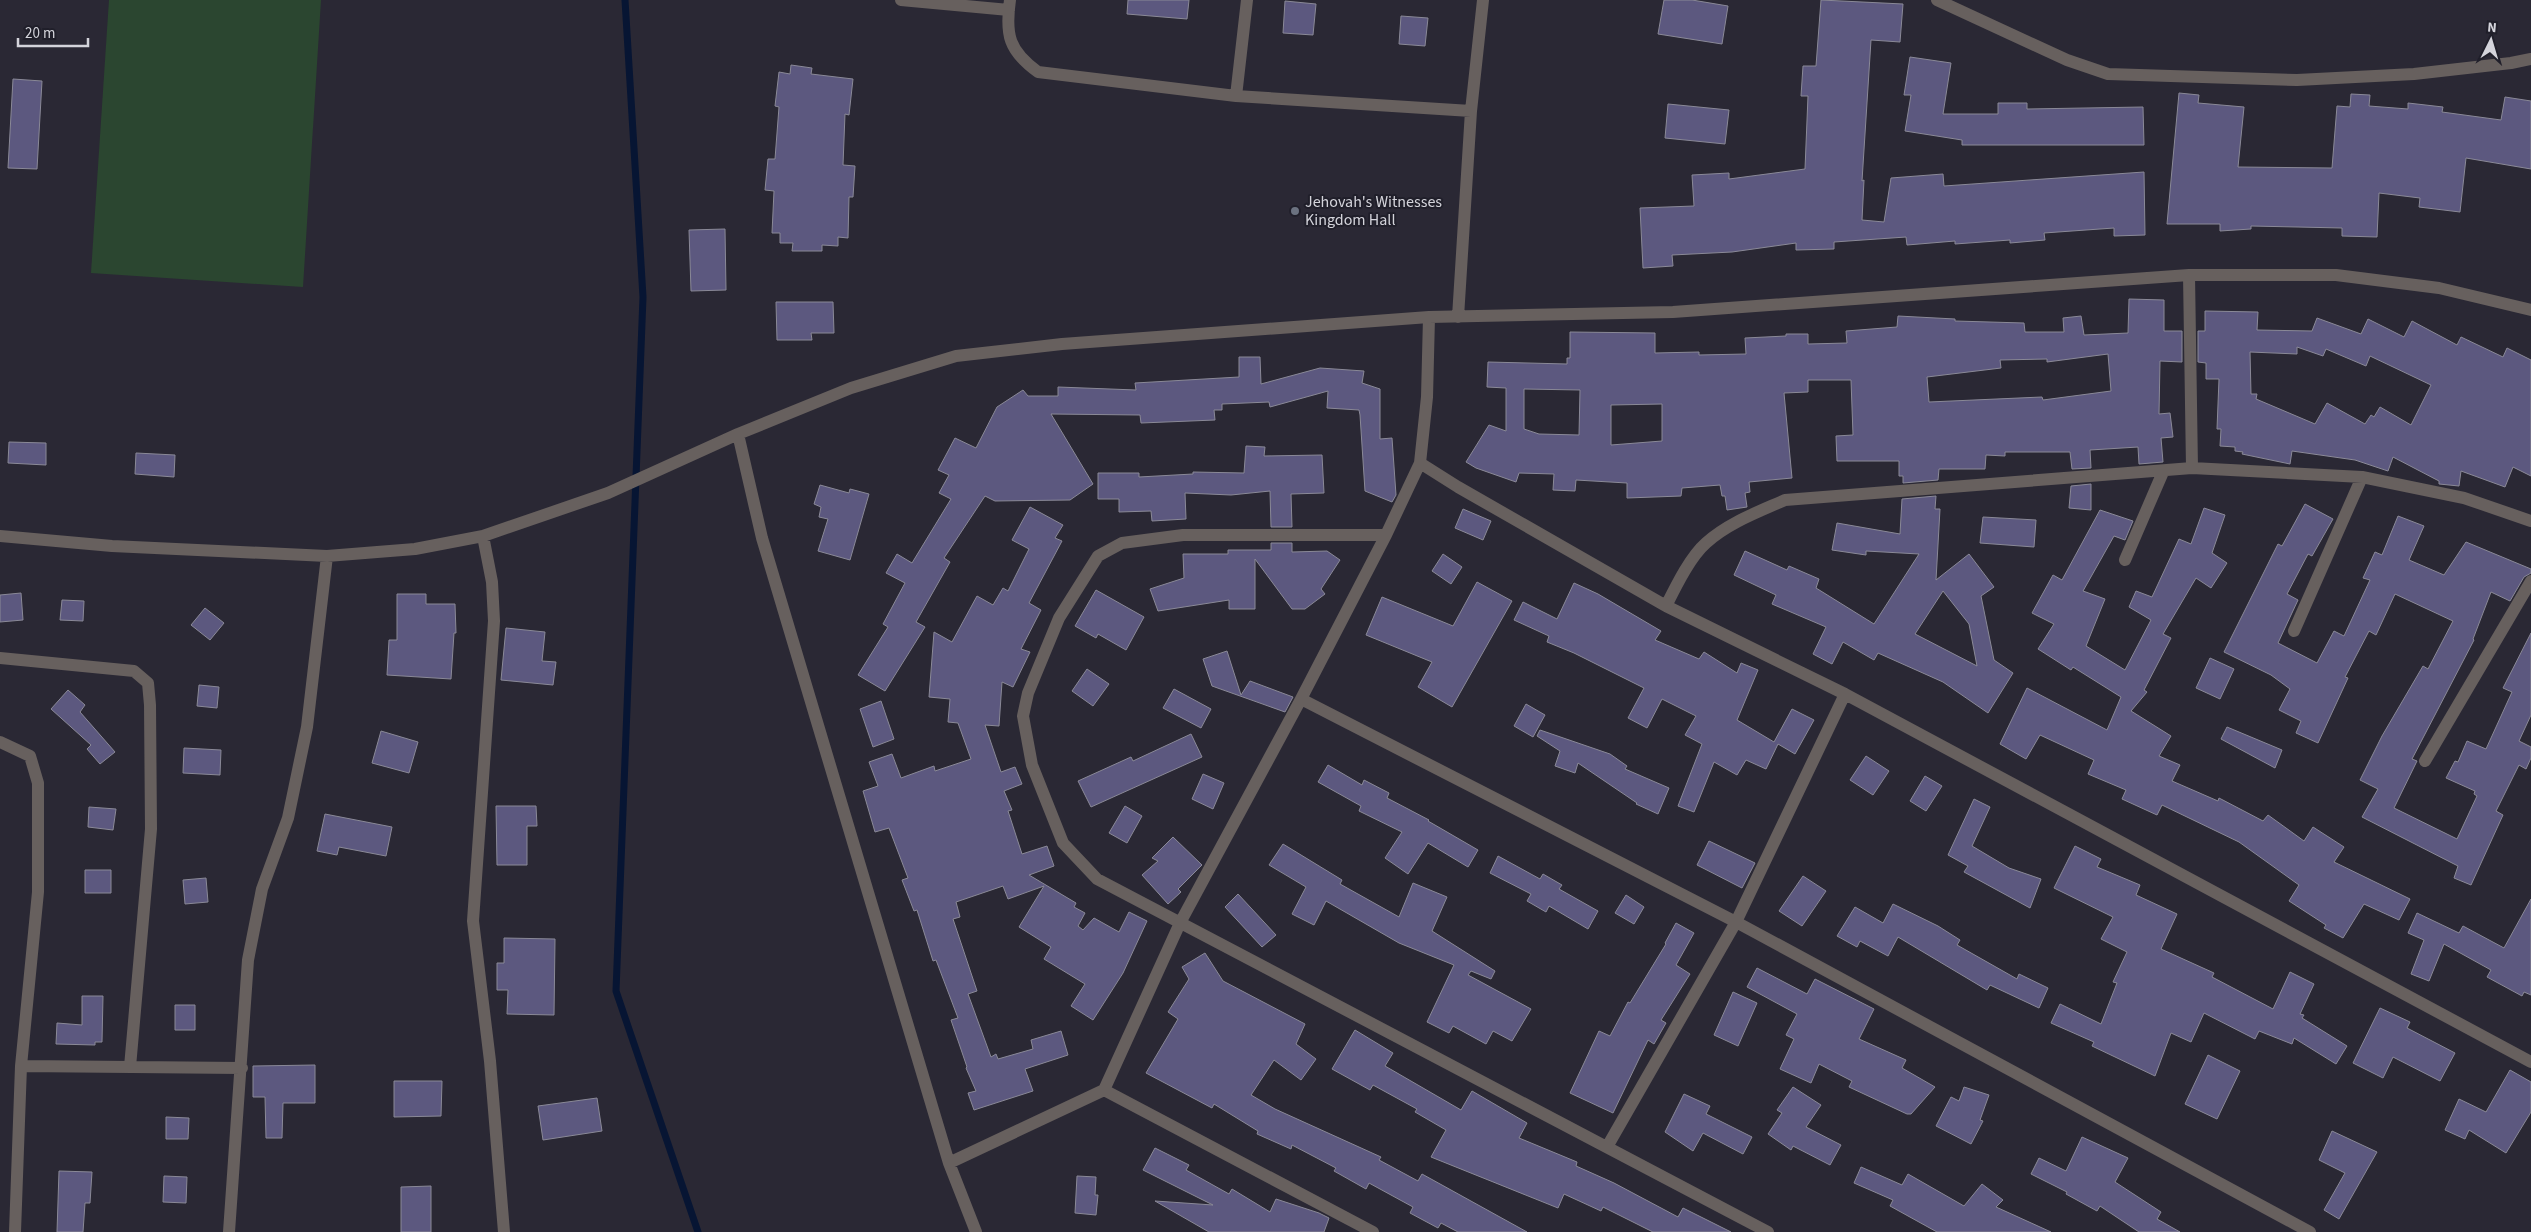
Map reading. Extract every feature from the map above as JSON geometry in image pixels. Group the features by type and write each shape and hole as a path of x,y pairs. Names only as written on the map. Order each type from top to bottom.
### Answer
{"street":[{"path":"901,0 1010,5 1009,39 1020,59 1038,72 1236,96 1471,112"},
{"path":"1236,96 1247,0"},
{"path":"1458,317 1471,112 1483,0"},
{"path":"1937,0 2067,60 2108,74 2297,80 2414,74 2511,63 2531,58"},
{"path":"2189,274 2192,468"},
{"path":"0,536 112,546 328,556 415,549 483,536 620,487 738,434 851,388 956,356 1062,344 1429,317 1673,312 2189,274 2336,275 2439,288 2531,310"},
{"path":"949,1163 1104,1090 1180,923 1301,699 1386,535 1420,463 1427,397 1429,317"},
{"path":"738,434 762,538 949,1163 976,1232"},
{"path":"1420,463 1458,487 1666,606 1845,694 2531,1062"},
{"path":"1666,606 1678,582 1705,544 1744,518 1785,500 2163,472 2192,468 2362,477 2464,498 2531,521"},
{"path":"2125,560 2163,472"},
{"path":"2294,631 2362,477"},
{"path":"1386,535 1184,535 1122,543 1098,556 1060,618 1028,693 1023,716 1032,765 1063,843 1097,879 1768,1232"},
{"path":"483,536 492,582 494,621 473,921 490,1061 504,1232"},
{"path":"229,1232 242,1068 248,960 262,889 288,818 307,727 328,556"},
{"path":"2425,760 2531,581"},
{"path":"0,658 134,671 148,683 150,705 151,829 130,1067"},
{"path":"1607,1147 1736,922 1845,694"},
{"path":"1301,699 1736,922 2310,1232"},
{"path":"0,742 30,756 38,783 38,892 20,1066 15,1232"},
{"path":"20,1066 242,1068"},
{"path":"1104,1090 1373,1232"}],"green space":[{"path":"109,0 321,0 303,287 91,273"}],"building":[{"path":"1128,0 1189,0 1187,19 1127,14"},
{"path":"1664,0 1692,0 1728,6 1722,44 1658,34"},
{"path":"1821,0 1903,4 1900,42 1871,40 1862,181 1864,180 1862,220 1884,222 1891,178 1943,174 1944,186 2144,172 2145,235 2114,236 2114,228 2044,233 2045,240 2010,243 2010,240 1955,244 1955,241 1907,245 1906,237 1834,242 1834,249 1796,250 1796,243 1732,252 1672,255 1673,266 1643,268 1640,208 1694,206 1692,175 1729,173 1729,179 1805,169 1808,96 1801,96 1803,66 1816,66"},
{"path":"1285,1 1316,4 1313,35 1283,33"},
{"path":"1401,16 1428,18 1425,46 1399,44"},
{"path":"1910,57 1951,63 1943,114 1998,114 1998,103 2027,103 2027,109 2143,107 2144,145 1962,145 1962,140 1905,131 1911,95 1904,95"},
{"path":"791,65 812,68 811,74 853,79 849,115 845,114 843,165 855,166 853,197 849,197 848,238 838,237 838,246 822,245 822,251 792,251 793,243 780,243 780,233 772,233 774,191 765,190 768,159 775,159 779,107 775,106 779,72 790,74"},
{"path":"13,79 42,81 37,169 8,168"},
{"path":"2179,93 2199,95 2198,103 2244,107 2238,167 2332,168 2337,106 2350,107 2351,94 2370,95 2369,106 2408,109 2408,103 2443,107 2442,112 2501,120 2505,97 2531,101 2531,169 2466,158 2460,212 2419,207 2420,198 2379,193 2377,237 2342,236 2342,228 2251,226 2251,229 2220,231 2220,224 2167,224"},
{"path":"1668,104 1729,110 1725,144 1665,138"},
{"path":"725,229 726,290 691,291 689,230"},
{"path":"2129,299 2164,300 2164,331 2182,331 2182,362 2160,361 2159,414 2170,413 2173,437 2161,438 2163,462 2139,464 2138,447 2090,450 2091,468 2072,469 2070,452 2005,452 2005,456 1986,455 1985,469 1939,469 1938,480 1903,483 1903,476 1899,476 1899,461 1837,461 1836,436 1853,435 1851,380 1808,380 1808,392 1784,393 1792,478 1749,482 1750,492 1745,493 1747,507 1727,510 1725,496 1722,496 1720,485 1682,488 1681,496 1627,498 1627,483 1576,480 1575,491 1553,490 1554,474 1519,473 1516,482 1476,468 1466,462 1489,425 1506,431 1506,388 1487,387 1488,362 1567,364 1567,358 1570,358 1570,332 1655,333 1655,353 1699,352 1699,355 1746,354 1745,338 1786,336 1786,334 1808,334 1808,344 1847,343 1846,331 1897,327 1898,316 1955,319 1955,321 2024,323 2025,332 2064,332 2063,318 2081,316 2084,335 2128,333","holes":["2108,354 2111,391 2043,400 2042,397 1929,402 1927,377 2001,368 2000,360 2047,359 2047,362","1524,389 1580,390 1579,435 1539,434 1524,429","1662,404 1662,441 1611,445 1611,405"]},
{"path":"776,302 833,302 834,333 811,333 812,340 777,340"},
{"path":"2205,311 2258,312 2257,330 2312,331 2317,318 2361,334 2368,319 2404,337 2412,321 2457,345 2461,337 2503,357 2507,348 2531,360 2531,476 2513,467 2505,487 2461,471 2459,486 2439,484 2439,481 2393,457 2388,471 2355,460 2292,451 2290,464 2242,454 2243,452 2235,451 2235,447 2220,446 2221,429 2217,429 2219,379 2206,379 2206,363 2198,362 2198,331 2205,331","holes":["2297,347 2323,356 2326,349 2366,366 2370,356 2431,385 2411,425 2380,407 2374,417 2371,415 2365,424 2327,403 2315,424 2256,399 2257,394 2251,394 2250,352 2297,354"]},
{"path":"1239,357 1260,357 1261,384 1320,368 1364,371 1362,383 1380,389 1380,439 1392,438 1396,495 1392,502 1365,491 1359,410 1327,408 1328,391 1270,407 1269,402 1222,404 1222,410 1214,410 1215,420 1141,423 1140,415 1051,414 1093,484 1070,500 995,501 985,496 944,558 950,562 916,622 925,627 885,691 858,675 888,627 883,624 905,583 886,573 897,554 912,563 951,499 939,493 949,475 938,470 955,438 976,448 997,407 1023,390 1028,396 1058,396 1058,387 1136,390 1135,383 1239,377"},
{"path":"9,442 46,443 46,465 8,463"},
{"path":"1246,446 1265,447 1264,456 1322,455 1324,493 1291,494 1292,527 1271,527 1270,491 1231,495 1185,493 1186,519 1152,521 1151,511 1119,512 1119,499 1098,499 1098,473 1139,473 1139,477 1193,474 1193,472 1244,473"},
{"path":"136,453 175,455 174,477 135,474"},
{"path":"2091,484 2091,510 2069,508 2071,486"},
{"path":"820,485 849,493 850,489 869,494 850,560 818,551 828,519 819,517 821,507 814,504"},
{"path":"1936,496 1935,509 1940,509 1936,580 1969,554 1994,587 1981,596 1994,660 2013,673 1988,713 1943,682 1878,653 1874,660 1843,642 1832,664 1813,654 1826,627 1772,604 1776,595 1734,575 1745,551 1787,570 1789,566 1819,579 1816,588 1874,624 1919,554 1866,551 1866,555 1832,550 1837,523 1900,534 1902,499","holes":["1943,591 1969,624 1977,666 1915,634"]},
{"path":"2305,504 2333,519 2312,556 2308,554 2287,594 2298,600 2278,643 2317,663 2334,631 2344,636 2370,580 2363,578 2375,552 2382,555 2398,516 2424,526 2409,560 2444,575 2466,542 2531,569 2531,573 2524,577 2510,601 2491,592 2474,640 2412,759 2417,761 2394,808 2457,839 2477,796 2474,794 2475,791 2446,778 2455,761 2458,762 2467,741 2486,749 2512,692 2503,688 2531,633 2531,715 2519,741 2531,747 2531,758 2526,769 2519,765 2496,811 2503,815 2471,885 2454,878 2458,866 2362,817 2378,789 2360,780 2382,736 2423,666 2428,669 2453,621 2395,594 2376,635 2369,631 2345,677 2348,678 2318,743 2296,733 2301,721 2279,710 2290,689 2271,675 2224,652 2278,544 2282,546"},
{"path":"1030,507 1063,525 1055,538 1062,541 1029,603 1041,610 1021,649 1030,652 1013,687 1002,682 999,726 985,725 1001,772 1015,767 1022,784 1004,791 1012,810 1008,811 1022,854 1047,846 1054,866 1029,875 1076,903 1074,907 1085,913 1078,926 1083,930 1094,918 1119,932 1129,912 1147,921 1123,973 1093,1020 1071,1006 1085,984 1044,959 1051,947 1019,927 1044,886 1008,899 1003,886 956,902 960,917 953,919 977,991 968,994 991,1057 996,1054 998,1059 1033,1049 1031,1040 1061,1031 1068,1055 1025,1069 1033,1091 974,1110 968,1093 976,1091 966,1068 951,1020 958,1018 936,960 933,961 917,910 914,911 902,880 908,878 889,828 875,832 863,791 878,786 869,762 892,754 901,778 934,766 935,771 971,759 958,723 948,722 950,699 929,697 934,632 952,642 977,596 993,605 1003,588 1008,591 1029,549 1012,540"},
{"path":"2204,508 2225,515 2212,553 2227,563 2211,588 2196,578 2163,634 2171,638 2144,690 2147,692 2131,711 2171,736 2159,756 2180,765 2172,781 2218,801 2219,798 2263,821 2268,815 2304,841 2313,827 2344,847 2334,862 2410,899 2399,920 2364,904 2343,938 2324,928 2326,925 2289,901 2299,885 2239,842 2162,805 2157,815 2122,799 2126,790 2088,774 2094,760 2040,735 2026,759 2000,744 2027,688 2107,730 2121,697 2073,667 2071,670 2038,649 2054,624 2032,613 2053,575 2062,580 2100,510 2133,521 2125,540 2114,536 2083,591 2105,599 2086,646 2125,670 2151,620 2129,607 2136,591 2152,597 2179,539 2191,544"},
{"path":"1463,509 1491,521 1483,540 1455,528"},
{"path":"1983,517 2036,520 2034,547 1980,543"},
{"path":"1271,543 1292,543 1292,552 1327,551 1340,560 1321,589 1325,594 1305,609 1292,609 1255,559 1255,609 1229,609 1229,600 1158,611 1150,589 1184,578 1183,554 1228,554 1228,550 1271,550"},
{"path":"1443,554 1462,567 1451,584 1432,571"},
{"path":"1477,582 1512,601 1452,707 1418,687 1432,662 1366,635 1382,597 1453,626"},
{"path":"1574,583 1598,594 1661,631 1655,640 1699,659 1704,652 1737,673 1741,663 1758,670 1737,720 1774,742 1792,709 1814,720 1795,754 1778,744 1766,769 1746,760 1737,775 1714,762 1694,812 1678,806 1702,744 1685,735 1696,716 1662,699 1647,728 1628,718 1644,688 1574,653 1547,642 1549,636 1514,620 1523,602 1557,619"},
{"path":"1096,590 1144,617 1126,650 1098,634 1096,638 1075,626"},
{"path":"21,593 23,620 0,622 0,595"},
{"path":"397,594 426,594 426,604 455,604 456,633 454,633 451,679 387,675 389,640 397,640"},
{"path":"62,600 84,601 83,621 60,620"},
{"path":"205,608 224,623 210,640 191,625"},
{"path":"506,628 545,632 542,661 556,662 553,685 501,680"},
{"path":"1227,651 1241,695 1250,681 1293,697 1285,712 1212,686 1203,659"},
{"path":"2210,658 2234,669 2220,699 2196,688"},
{"path":"1087,669 1109,684 1093,706 1072,691"},
{"path":"199,685 219,687 217,708 197,706"},
{"path":"1174,689 1211,709 1201,728 1163,708"},
{"path":"68,690 85,705 80,712 115,752 100,764 87,749 91,745 51,709"},
{"path":"881,701 894,739 873,747 860,709"},
{"path":"1526,704 1545,715 1533,737 1514,726"},
{"path":"2227,727 2282,750 2275,768 2221,739"},
{"path":"1540,730 1610,754 1627,766 1625,769 1669,788 1658,814 1636,804 1578,763 1575,773 1555,766 1560,751 1537,736"},
{"path":"381,731 418,742 409,773 372,763"},
{"path":"1191,734 1202,757 1091,807 1078,781 1131,757 1133,761"},
{"path":"184,748 221,750 220,775 183,773"},
{"path":"1866,756 1889,771 1873,795 1850,780"},
{"path":"1328,765 1362,785 1364,780 1389,793 1387,798 1429,820 1478,850 1468,867 1428,843 1408,874 1385,858 1402,832 1359,811 1361,806 1318,782"},
{"path":"1203,774 1224,783 1213,809 1192,799"},
{"path":"1925,776 1942,786 1926,811 1910,801"},
{"path":"1974,799 1990,807 1972,846 2009,868 2041,879 2030,908 1964,872 1968,866 1948,855"},
{"path":"496,806 536,806 537,826 527,826 527,865 497,865"},
{"path":"1125,806 1142,816 1127,843 1109,833"},
{"path":"89,807 116,809 113,830 88,827"},
{"path":"325,814 392,827 386,856 339,847 337,855 317,851"},
{"path":"1173,837 1202,865 1178,889 1181,892 1168,904 1142,875 1158,861 1152,858"},
{"path":"1709,841 1755,863 1742,888 1697,865"},
{"path":"1283,844 1342,880 1340,884 1399,917 1413,883 1447,897 1432,931 1495,971 1491,979 1471,971 1468,975 1531,1009 1512,1041 1493,1031 1486,1044 1453,1026 1449,1033 1427,1022 1454,965 1399,943 1326,901 1314,925 1292,914 1306,887 1269,865"},
{"path":"2075,846 2101,859 2097,867 2140,885 2136,895 2177,914 2161,949 2214,973 2212,977 2273,1009 2290,972 2314,984 2300,1014 2304,1015 2302,1018 2347,1046 2336,1064 2294,1038 2292,1044 2259,1031 2255,1039 2204,1013 2191,1042 2171,1033 2155,1076 2092,1046 2094,1042 2051,1023 2060,1004 2101,1024 2117,983 2113,982 2127,952 2101,939 2113,917 2054,888"},
{"path":"1498,856 1540,879 1543,874 1562,885 1559,889 1598,911 1588,929 1549,906 1546,912 1527,901 1531,894 1490,873"},
{"path":"85,870 111,870 111,893 85,893"},
{"path":"1803,876 1826,891 1802,926 1779,911"},
{"path":"206,878 208,902 185,904 183,880"},
{"path":"1238,894 1276,935 1262,947 1225,907"},
{"path":"1626,895 1644,907 1634,924 1615,913"},
{"path":"2531,899 2531,995 2524,992 2522,996 2487,977 2491,970 2444,944 2429,981 2411,974 2424,940 2408,933 2417,913 2459,933 2463,926 2504,948"},
{"path":"1893,904 1938,926 1960,940 1957,945 2017,979 2019,974 2048,988 2039,1008 1990,985 1987,990 1898,937 1888,956 1860,941 1857,947 1837,936 1855,907 1883,923"},
{"path":"1676,923 1694,933 1676,965 1690,974 1661,1020 1666,1023 1654,1044 1648,1040 1613,1113 1570,1093 1599,1031 1610,1036 1628,1002 1630,1003 1666,944"},
{"path":"504,938 555,939 554,1015 507,1014 508,990 497,990 497,963 504,963"},
{"path":"1205,953 1223,981 1305,1024 1296,1044 1316,1059 1301,1080 1274,1060 1251,1095 1275,1109 1381,1157 1379,1160 1418,1181 1422,1174 1527,1232 1458,1232 1441,1223 1438,1228 1410,1213 1413,1207 1369,1183 1366,1189 1334,1171 1336,1168 1292,1145 1291,1149 1257,1134 1258,1131 1214,1104 1212,1108 1146,1073 1178,1019 1168,1012 1189,979 1182,967"},
{"path":"1757,968 1807,994 1815,979 1874,1009 1859,1039 1906,1060 1902,1068 1935,1087 1911,1114 1907,1114 1849,1087 1852,1081 1819,1064 1811,1083 1780,1069 1794,1039 1786,1035 1797,1014 1747,987"},
{"path":"1733,992 1757,1003 1738,1046 1714,1035"},
{"path":"82,996 103,996 102,1042 95,1042 95,1045 56,1044 57,1023 82,1025"},
{"path":"175,1005 195,1005 195,1030 175,1030"},
{"path":"2380,1008 2410,1022 2407,1028 2455,1053 2440,1081 2393,1057 2383,1078 2353,1063"},
{"path":"1355,1030 1393,1053 1385,1066 1461,1110 1472,1091 1527,1123 1519,1138 1577,1162 1576,1166 1614,1183 1678,1217 1683,1208 1731,1232 1653,1232 1603,1207 1601,1211 1564,1194 1558,1208 1431,1157 1446,1130 1415,1112 1417,1109 1373,1085 1370,1090 1332,1069"},
{"path":"2208,1055 2240,1071 2217,1119 2185,1104"},
{"path":"315,1065 315,1103 283,1103 282,1138 266,1138 265,1097 253,1097 253,1066"},
{"path":"2510,1070 2531,1082 2531,1112 2506,1153 2469,1130 2465,1139 2445,1130 2459,1099 2486,1112"},
{"path":"394,1081 442,1081 441,1116 394,1117"},
{"path":"1793,1087 1821,1105 1806,1127 1841,1145 1830,1165 1793,1146 1791,1150 1768,1134 1782,1113 1777,1110"},
{"path":"1964,1087 1989,1095 1980,1120 1983,1121 1971,1144 1936,1126 1951,1097 1959,1101"},
{"path":"1684,1094 1710,1106 1706,1114 1752,1137 1743,1154 1703,1133 1693,1151 1665,1132"},
{"path":"597,1098 602,1131 543,1140 538,1106"},
{"path":"166,1117 189,1118 188,1139 166,1139"},
{"path":"2332,1131 2377,1152 2339,1219 2324,1210 2345,1173 2319,1160"},
{"path":"2082,1137 2128,1158 2115,1182 2161,1212 2157,1219 2180,1232 2139,1232 2100,1206 2097,1211 2066,1194 2067,1192 2031,1174 2039,1158 2066,1171"},
{"path":"1155,1148 1189,1165 1186,1170 1229,1194 1232,1189 1270,1212 1276,1199 1319,1213 1329,1218 1324,1232 1209,1232 1155,1201 1213,1205 1143,1170"},
{"path":"1861,1167 1902,1185 1908,1174 1964,1206 1982,1184 2003,1200 1996,1207 2051,1232 1937,1232 1890,1206 1893,1200 1854,1183"},
{"path":"59,1171 92,1172 90,1203 85,1203 83,1232 57,1232"},
{"path":"164,1176 187,1177 186,1203 163,1202"},
{"path":"1077,1176 1096,1177 1095,1195 1098,1195 1096,1215 1075,1213"},
{"path":"431,1186 431,1232 401,1232 401,1187"}],"waterway":[{"path":"625,0 643,297 616,991 698,1232"}],"place":[{"name":"Jehovah's Witnesses Kingdom Hall","path":"1295,211"}]}
